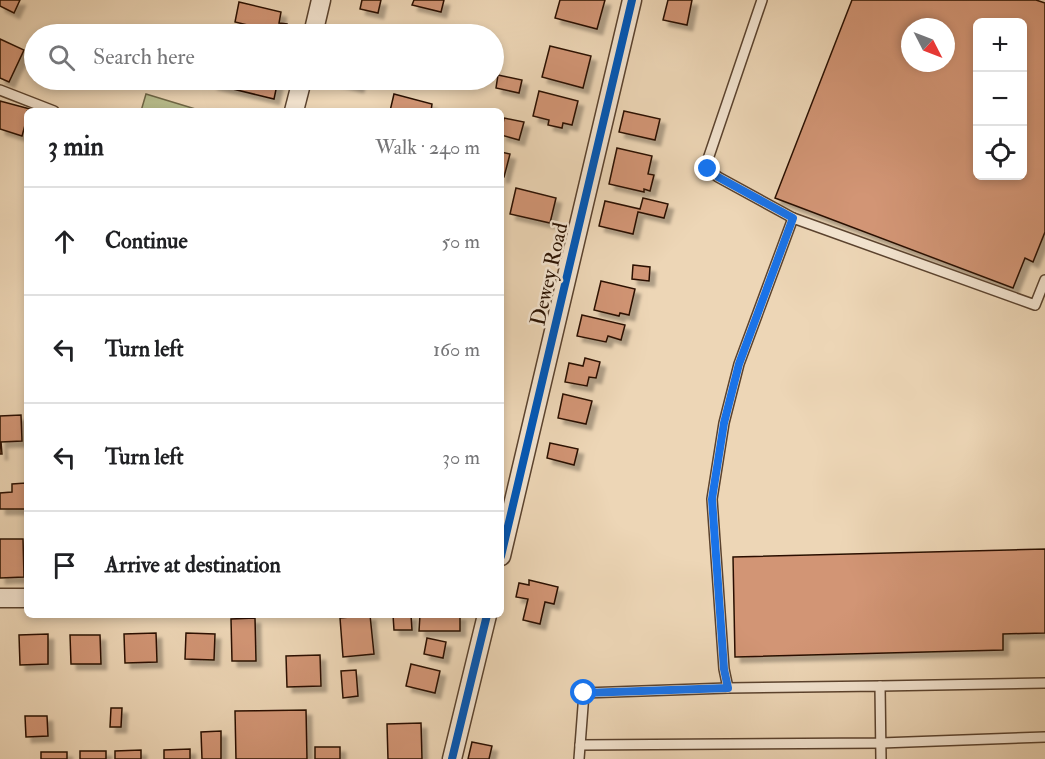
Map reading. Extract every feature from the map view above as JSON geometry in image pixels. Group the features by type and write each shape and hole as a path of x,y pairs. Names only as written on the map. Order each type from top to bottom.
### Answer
{"street":[{"path":"315,24 321,0"},
{"name":"Dewey Road","path":"504,543 632,0"},
{"path":"295,108 299,90"},
{"path":"0,598 24,598"},
{"path":"452,759 486,618"}],"lane":[{"path":"762,0 708,159 708,169 718,177 793,218 1035,305 1045,280"},
{"path":"0,90 46,108"},
{"path":"728,688 724,669 712,499 724,423 739,364 793,218"},
{"path":"579,759 584,693 728,688 1045,683"},
{"path":"880,686 881,759"},
{"path":"580,745 881,743 1045,737"}],"green space":[{"path":"146,94 192,108 142,108"}],"building":[{"path":"0,0 20,0 14,13 0,6"},
{"path":"362,0 381,0 378,13 360,9"},
{"path":"414,0 444,0 441,12 412,5"},
{"path":"560,0 605,0 597,29 555,18"},
{"path":"668,0 692,0 687,25 663,20"},
{"path":"852,0 1036,0 1045,3 1045,232 1033,262 1025,258 1013,288 775,198"},
{"path":"239,2 281,12 279,23 287,24 243,24 235,22"},
{"path":"0,39 24,50 9,82 0,78"},
{"path":"550,46 591,56 583,88 542,77"},
{"path":"504,76 522,80 519,93 504,90"},
{"path":"237,90 276,90 274,99"},
{"path":"539,91 578,101 572,125 563,123 562,128 548,125 549,120 533,116"},
{"path":"394,94 432,104 431,108 391,108"},
{"path":"0,101 26,108 24,108 22,136 0,129"},
{"path":"624,111 660,119 655,140 619,132"},
{"path":"504,118 524,122 519,140 504,136"},
{"path":"617,148 652,156 648,174 654,175 650,191 644,189 644,192 609,184"},
{"path":"504,153 510,154 504,177"},
{"path":"516,188 556,198 550,223 510,214"},
{"path":"643,198 668,204 664,218 638,212 633,234 599,226 605,201 640,209"},
{"path":"633,265 650,267 649,281 632,279"},
{"path":"601,281 635,289 629,315 620,313 619,316 594,310"},
{"path":"582,315 625,325 621,340 608,336 606,342 577,336"},
{"path":"585,358 600,362 596,378 589,377 587,386 565,382 569,363 583,366"},
{"path":"563,394 592,401 586,424 558,418"},
{"path":"21,415 22,441 1,442 2,454 0,454 0,416"},
{"path":"550,443 578,449 574,465 547,458"},
{"path":"24,483 24,509 0,509 0,493 12,492 12,484"},
{"path":"0,539 23,539 24,577 0,578"},
{"path":"1045,549 1045,633 1003,634 1003,650 735,657 733,557"},
{"path":"529,580 558,587 554,604 545,602 540,624 523,620 528,599 516,597 519,583 529,585"},
{"path":"255,618 256,661 232,661 231,619"},
{"path":"340,618 370,618 374,654 343,657"},
{"path":"393,618 411,618 412,630 394,630"},
{"path":"420,618 460,618 460,631 419,631"},
{"path":"156,633 157,662 125,663 124,634"},
{"path":"186,633 215,634 214,660 185,659"},
{"path":"48,634 48,664 20,665 19,635"},
{"path":"70,635 100,635 101,664 71,664"},
{"path":"427,638 446,642 443,658 424,654"},
{"path":"320,655 321,686 287,687 286,656"},
{"path":"411,664 440,671 435,693 406,686"},
{"path":"356,670 358,696 343,698 341,671"},
{"path":"111,708 122,708 121,727 110,727"},
{"path":"306,710 307,759 236,759 235,711"},
{"path":"25,716 47,716 48,736 26,737"},
{"path":"421,723 422,759 388,759 387,724"},
{"path":"221,731 221,759 202,759 201,732"},
{"path":"472,742 492,746 489,759 468,759"},
{"path":"315,747 340,747 340,759 315,759"},
{"path":"190,749 190,759 164,759 164,750"},
{"path":"141,750 141,759 115,759 115,751"},
{"path":"80,751 106,751 106,759 80,759"},
{"path":"41,752 67,752 67,759 41,759"}],"cycle path":[{"path":"504,543 632,0"},
{"path":"452,759 486,618"}],"route":[{"path":"584,693 728,688 724,669 712,499 724,423 739,364 793,218 718,177 708,169"}]}
